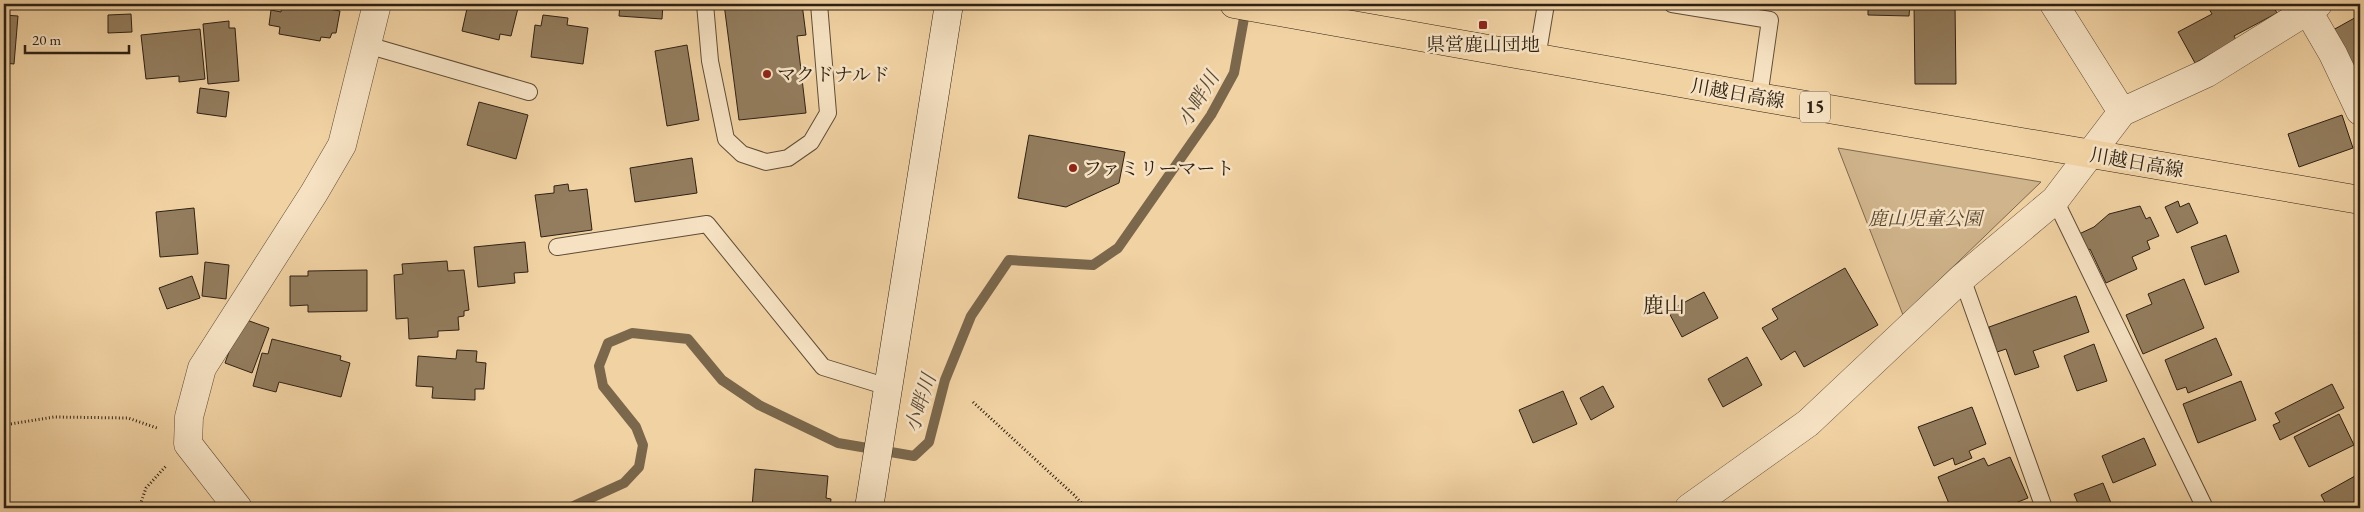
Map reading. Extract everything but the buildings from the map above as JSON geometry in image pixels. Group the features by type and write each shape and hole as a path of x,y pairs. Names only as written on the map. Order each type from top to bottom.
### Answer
{"main road":[{"name":"川越日高線","path":"1234,4 1759,97 2360,200"}],"street":[{"path":"238,508 183,445 202,368 314,193 342,145 377,4"},
{"path":"869,508 949,4"},
{"path":"2054,4 2122,112"},
{"path":"1689,508 1808,422 1962,278 2055,200 2122,112 2207,73 2313,7 2360,111"}],"lane":[{"path":"705,4 710,61 726,138 742,154 766,162 788,158 811,142 828,113 819,4"},
{"path":"1537,58 1546,4"},
{"path":"1672,4 1770,20 1759,97"},
{"path":"367,45 529,92"},
{"path":"2055,200 2205,508"},
{"path":"557,247 708,224 823,367 888,387"},
{"path":"1962,278 2044,508"}],"path":[{"path":"973,402 1086,508"},
{"path":"4,425 54,417 128,418 164,430 183,445 146,488 139,508"}],"green space":[{"name":"鹿山児童公園","path":"1838,148 2041,182 1903,315"}],"waterway":[{"name":"小畔川","path":"569,508 624,483 639,467 643,445 636,427 603,386 599,366 608,343 632,333 688,339 722,380 759,405 838,443 914,456 929,442 945,380 971,316 1009,260 1093,265 1118,248 1211,115 1234,73 1246,7"}],"place":[{"name":"県営鹿山団地","path":"1483,25"},
{"name":"マクドナルド","path":"767,74"},
{"name":"ファミリーマート","path":"1073,168"}],"district":[{"name":"鹿山","path":"1664,305"}]}
